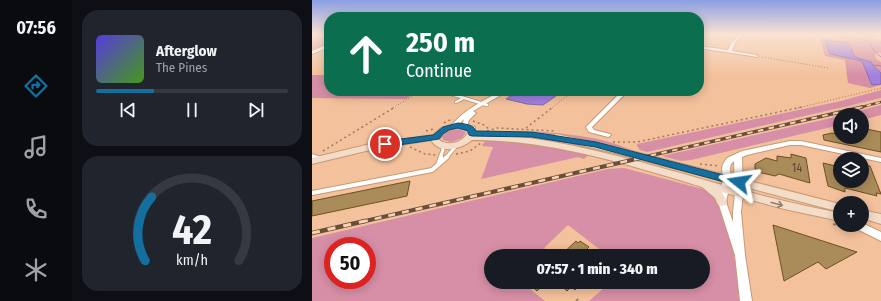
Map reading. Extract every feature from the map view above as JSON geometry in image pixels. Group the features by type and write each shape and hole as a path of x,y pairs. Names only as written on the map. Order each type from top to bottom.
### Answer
{"main road":[{"path":"316,157 385,144 436,137 443,130 454,126 465,126 472,129 471,135"},
{"path":"436,137 436,141 442,145 456,145 471,135 532,135 573,140 616,150 727,184 800,210 833,216"},
{"path":"471,135 562,144 697,180 727,184"},
{"path":"697,180 711,188 722,202"},
{"path":"739,188 833,207"},
{"path":"869,216 881,219"},
{"path":"869,221 881,223"}],"street":[{"path":"312,53 322,48"},
{"path":"705,48 756,56"},
{"path":"730,52 731,48"},
{"path":"465,126 466,120 470,116 497,96"},
{"path":"608,135 591,131 589,127 620,96"},
{"path":"454,126 458,119 485,104"},
{"path":"740,255 722,202 727,184 726,168 730,160 738,156 790,143 801,143 881,160"},
{"path":"738,156 739,188 737,212 740,255 746,301"},
{"path":"869,231 881,237"}],"lane":[{"path":"457,96 485,104"},
{"path":"456,102 464,98"},
{"path":"438,166 442,152 442,145"},
{"path":"312,193 432,170 448,157 456,145"}],"path":[{"path":"756,56 828,68"},
{"path":"613,142 637,142 843,98 881,88"},
{"path":"316,157 412,96"},
{"path":"526,129 567,96"},
{"path":"489,129 526,129 556,132"},
{"path":"576,301 580,297"}],"shaded area":[{"path":"823,48 837,48 853,59 862,61 872,85 881,85 870,88 848,83 845,60 825,56"},
{"path":"828,48 851,48 855,57 871,62 881,73 881,84 872,85 862,61 830,54"},
{"path":"851,48 881,48 881,53 875,53 876,59 881,62 881,73 871,62 855,57"},
{"path":"312,75 324,75 324,96 410,96 406,99 312,98"},
{"path":"881,90 881,98 852,105 833,108 833,109 647,152 640,150 637,146 637,144 841,101"},
{"path":"510,96 556,96 543,105 527,104 506,99"},
{"path":"881,105 881,115 869,118 869,108"},
{"path":"833,118 833,127 691,160 681,161 662,156"},
{"path":"459,129 466,132 462,138 451,142 443,140 442,136 449,131"},
{"path":"531,131 596,139 633,151 627,151"},
{"path":"486,139 505,139 589,154 584,159 578,157 481,179 493,147 482,146"},
{"path":"624,168 710,191 723,215 732,244 737,274 739,301 589,301 603,289 710,289 710,249 599,249 568,225 544,249 484,249 484,289 530,289 545,301 312,301 312,238 608,169"}],"building":[{"path":"869,129 881,132 881,152 843,144 869,144"},
{"path":"832,133 833,142 824,140 823,135"},
{"path":"791,154 806,158 810,183 779,174 775,176 758,172 755,169 755,164 766,158 777,161 777,156 791,158"},
{"path":"823,163 833,165 833,188 828,186"},
{"path":"870,166 881,194 876,193 877,196 845,188 869,188"},
{"path":"410,181 407,196 312,216 312,201"},
{"path":"834,188 845,188 845,192"},
{"path":"773,225 857,252 826,269 818,262 784,281"},
{"path":"576,241 578,243 580,241 589,247 587,249 567,249"}],"waterway":[{"path":"873,48 881,57"},
{"path":"873,65 881,66"}],"railway":[{"path":"861,107 881,102"},
{"path":"640,158 861,107"},
{"path":"361,222 645,157"},
{"path":"312,233 365,221"}],"route":[{"path":"385,144 436,137 437,134 446,128 465,126 472,129 472,133 505,133 573,140 739,182"}]}
